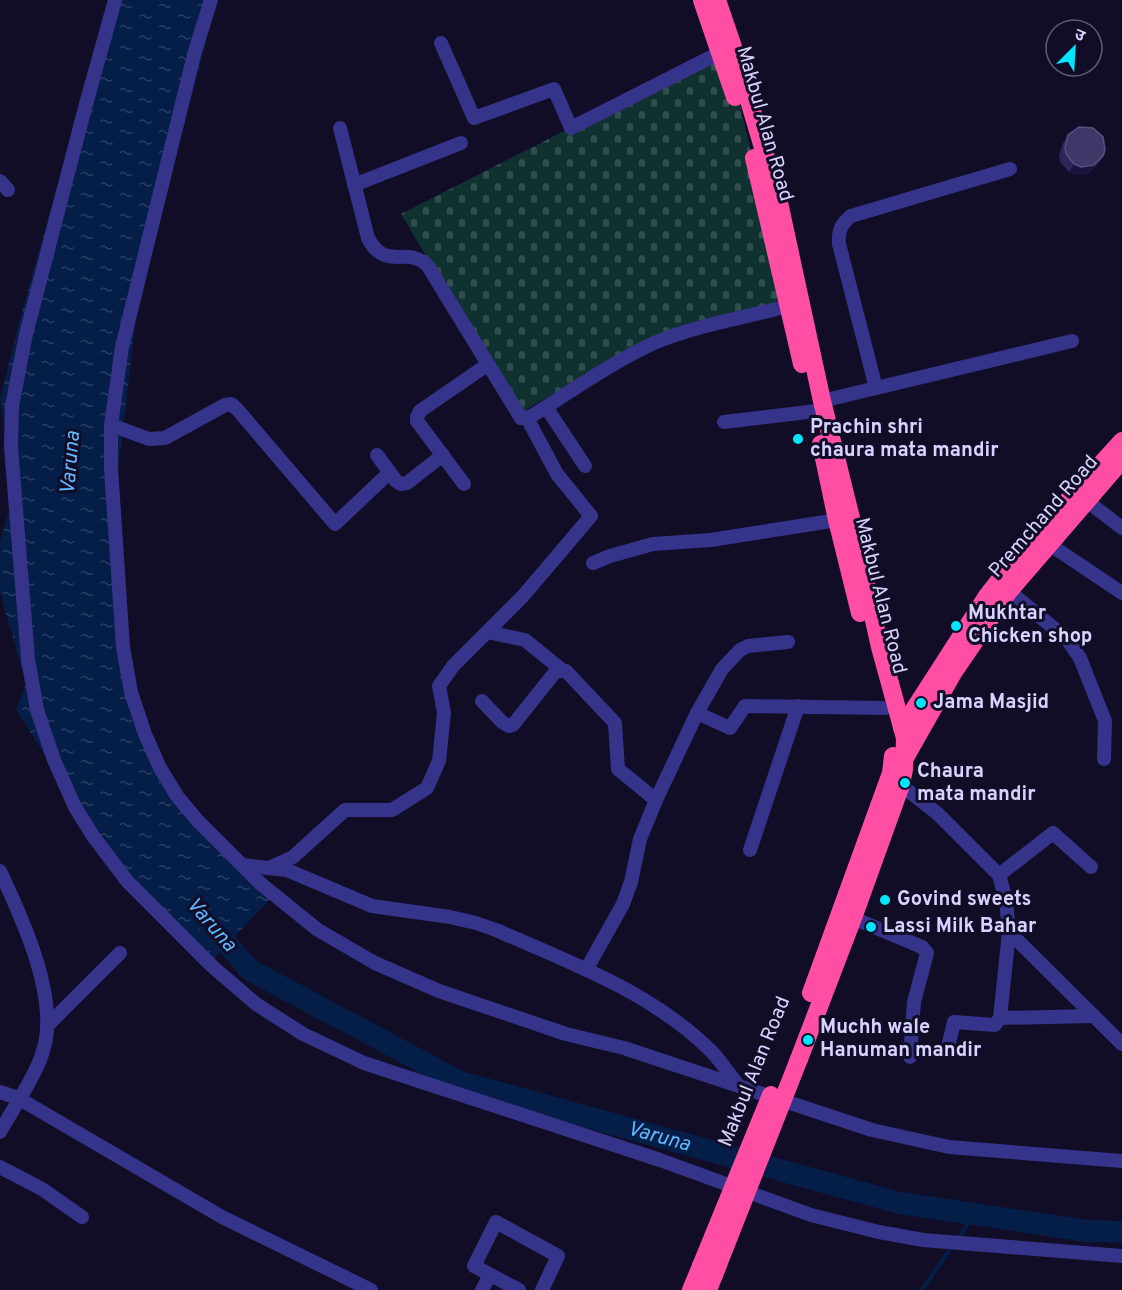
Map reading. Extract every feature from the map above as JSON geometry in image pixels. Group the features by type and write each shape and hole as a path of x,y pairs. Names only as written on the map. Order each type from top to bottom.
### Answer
{"highway":[{"name":"Makbul Alan Road","path":"702,0 726,50 778,198 788,306 820,407"},
{"name":"Makbul Alan Road","path":"717,0 726,50"},
{"name":"Makbul Alan Road","path":"783,254 820,407 893,744 891,773 794,1057"},
{"name":"Premchand Road","path":"902,728 987,596 1024,549 1122,441"},
{"name":"Premchand Road","path":"905,757 953,673 1010,591 1122,460"},
{"name":"Makbul Alan Road","path":"794,1057 853,918 901,785 905,757 905,738 844,519"},
{"path":"691,1290 708,1277 794,1057"}],"street":[{"path":"115,0 26,334 12,406 11,447 28,659 37,710 54,760 75,807 93,836 128,881 213,967 256,1004 303,1034 364,1063 660,1160 811,1215 923,1240 1122,1256"},
{"path":"211,0 195,51 125,336 111,425 111,468 123,647 131,692 145,734 160,768 177,796 197,820 261,884 318,930 375,963 439,990 566,1034 624,1048 872,1130 910,1140 960,1148 1122,1161"},
{"path":"441,43 474,118 554,89 571,128 726,50"},
{"path":"340,128 368,238 373,248 389,257 424,261 518,416 526,418 627,357 653,344 680,333 788,306"},
{"path":"354,185 461,143"},
{"path":"876,388 839,244 838,236 844,222 852,216 1010,169"},
{"path":"724,422 820,407 876,388 1072,341"},
{"path":"465,484 417,421 418,414 487,365"},
{"path":"111,425 149,439 165,438 225,405 231,404 335,524 390,472"},
{"path":"546,407 585,466"},
{"path":"271,867 293,857 345,810 392,810 427,788 439,761 444,713 439,686 453,666 523,596 591,516 557,474 526,418"},
{"path":"377,455 396,481 404,484 443,455"},
{"path":"1087,501 1122,528"},
{"path":"593,563 652,544 711,540 844,519"},
{"path":"1049,544 1122,593"},
{"path":"1010,591 1062,634 1080,658 1105,721 1104,759"},
{"path":"487,632 525,640 569,673 615,723 618,769 656,800"},
{"path":"586,970 628,892 639,845 656,800 697,713 722,669 740,650 762,643 788,642"},
{"path":"482,701 506,725 513,725 553,674 562,669"},
{"path":"697,713 730,728 745,706 885,708"},
{"path":"750,850 798,706"},
{"path":"901,785 938,814 999,875 1006,900 1009,932 1000,1018 995,1024 954,1022 948,1047"},
{"path":"999,875 1053,832 1091,867"},
{"path":"242,865 271,867 304,875 372,906 476,922 586,970 621,986 673,1019 714,1054 739,1086"},
{"path":"0,871 32,944 43,988 47,1026 43,1054 0,1132"},
{"path":"853,918 922,946 927,953 914,1002 910,1057"},
{"path":"1009,932 1122,1044"},
{"path":"47,1026 120,953"},
{"path":"1000,1018 1094,1016"},
{"path":"0,1092 18,1098 222,1217 371,1290"},
{"path":"0,1167 48,1192 82,1217"},
{"path":"519,1290 474,1266 496,1222 558,1256 542,1290"},
{"path":"482,1290 490,1275"}],"green space":[{"path":"727,48 786,303 645,341 520,413 401,214"}],"water":[{"path":"117,0 217,0 138,300 115,496 123,672 176,805 270,899 204,969 135,898 16,709 26,684 0,592 0,542 15,491 0,399 56,190"}],"building":[{"path":"1079,127 1093,128 1103,137 1105,150 1103,156 1094,165 1081,167 1074,164 1066,154 1068,135"}],"waterway":[{"name":"Varuna","path":"208,922 250,970 460,1082 900,1203 1087,1231 1122,1232"},
{"path":"957,1240 975,1213"},
{"path":"922,1290 952,1246"}],"place":[{"name":"Prachin shri chaura mata mandir","path":"798,439"},
{"name":"Mukhtar Chicken shop","path":"956,626"},
{"name":"Jama Masjid","path":"921,703"},
{"name":"Chaura mata mandir","path":"905,783"},
{"name":"Govind sweets","path":"885,900"},
{"name":"Lassi Milk Bahar","path":"871,927"},
{"name":"Muchh wale Hanuman mandir","path":"808,1040"}]}
